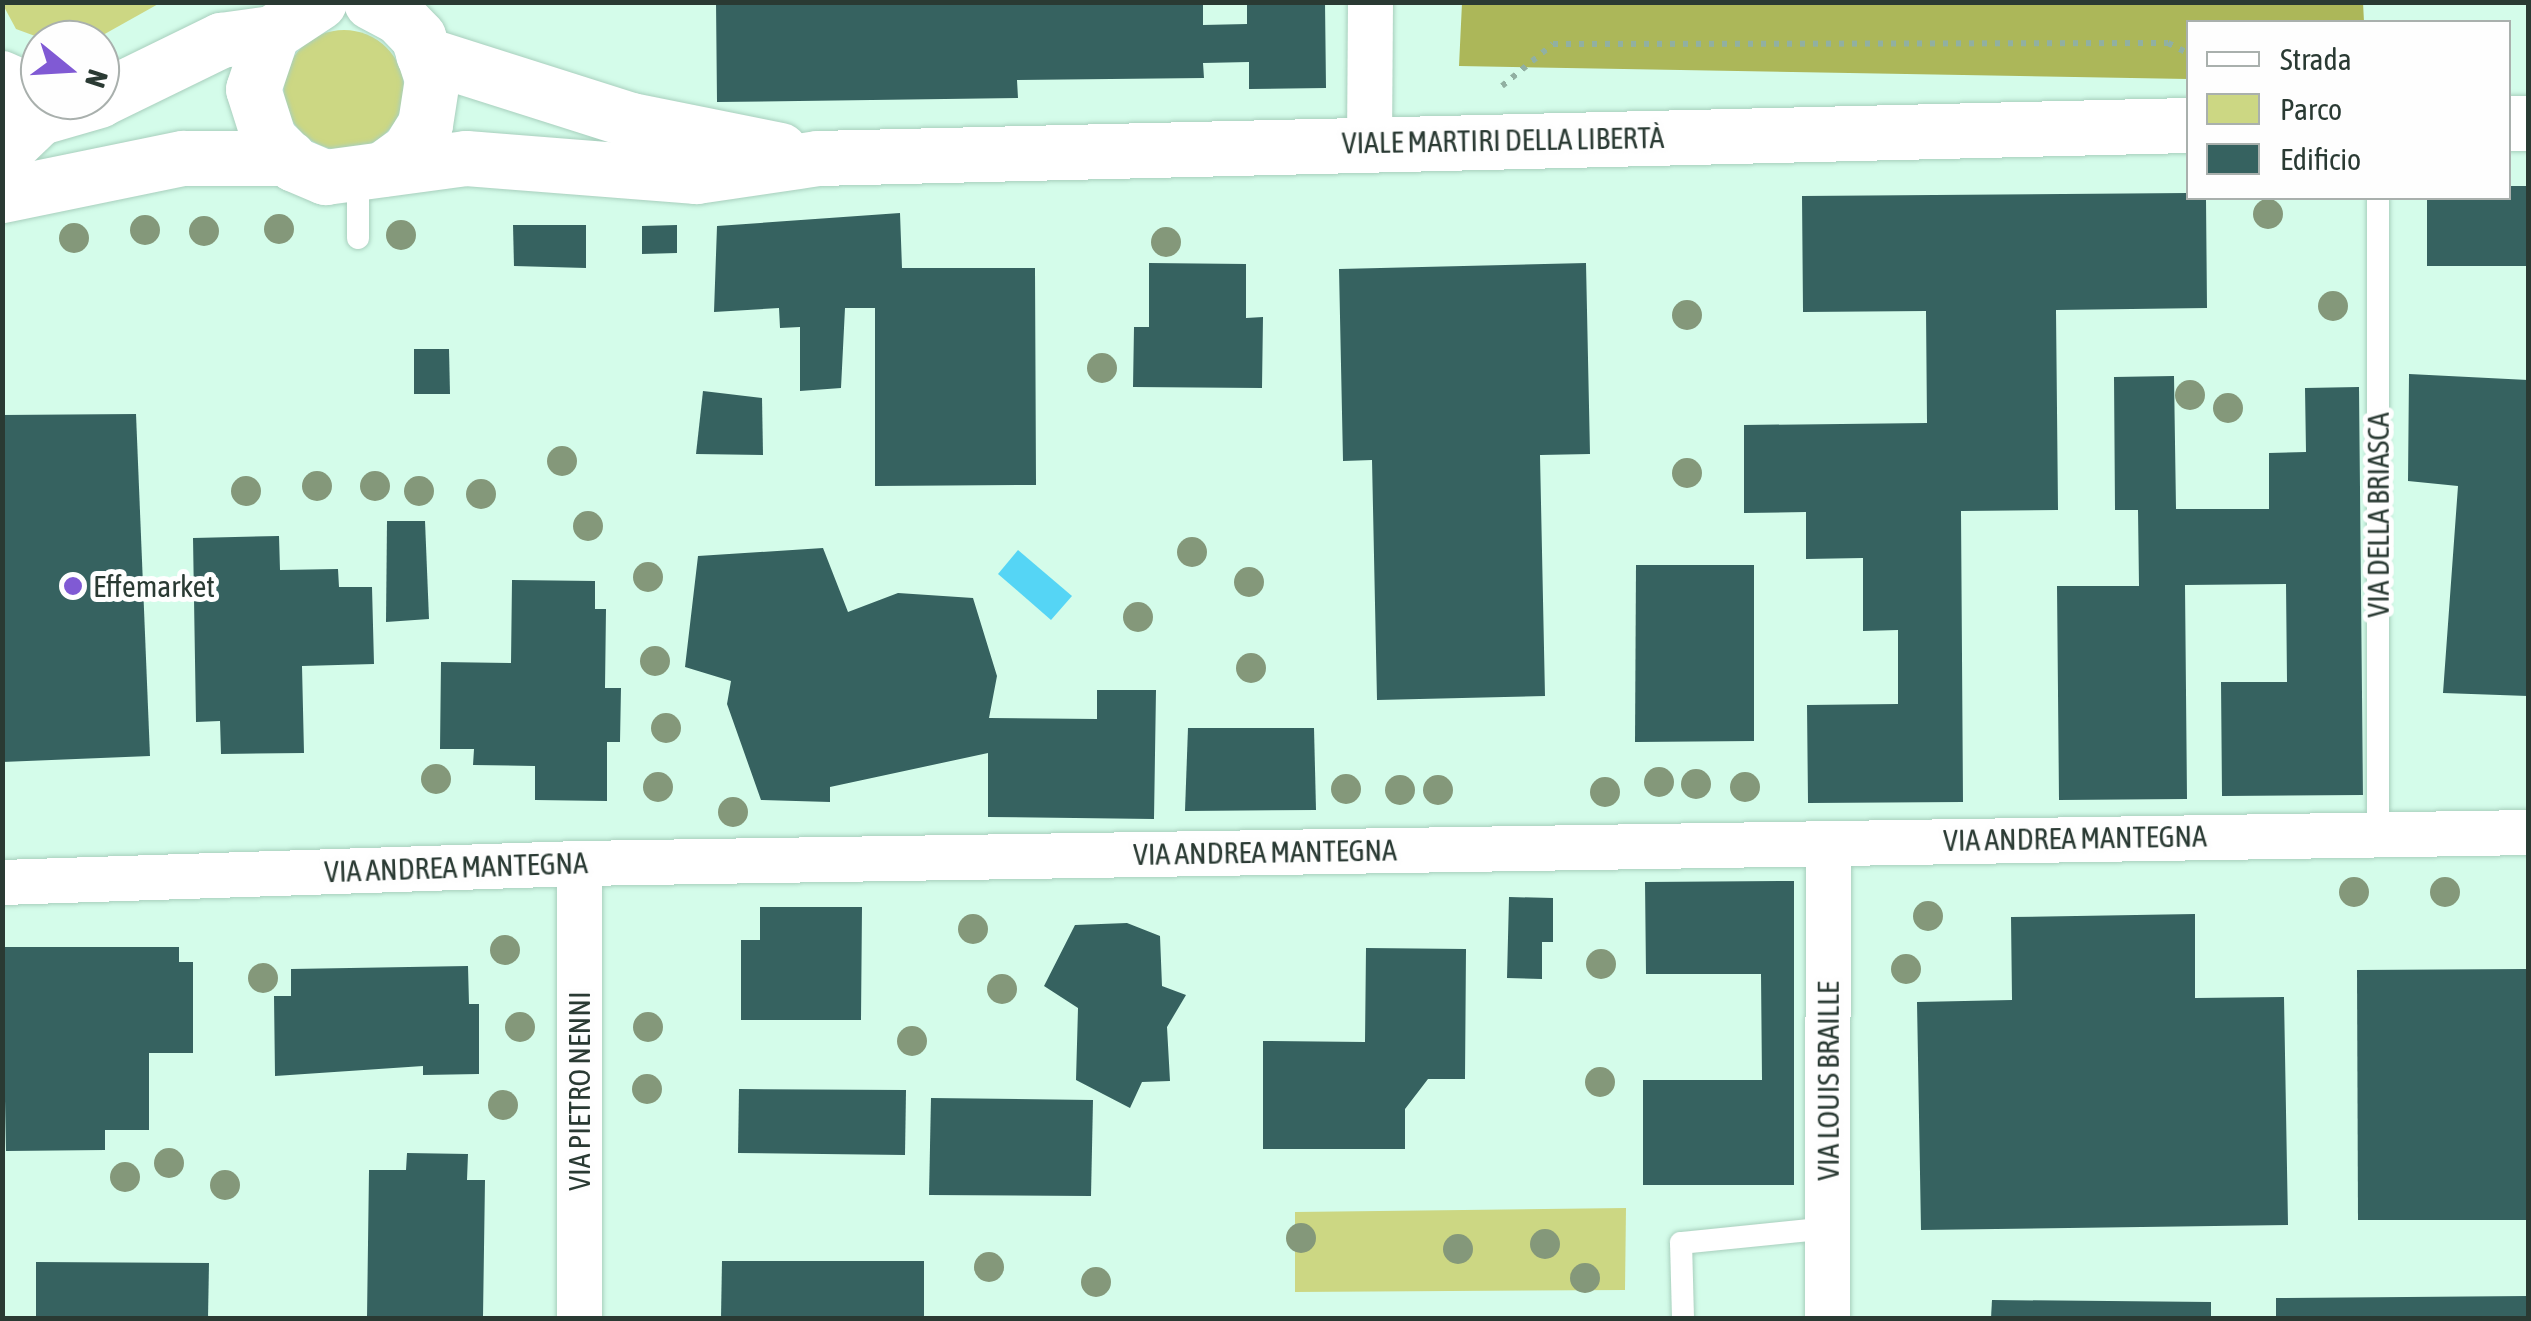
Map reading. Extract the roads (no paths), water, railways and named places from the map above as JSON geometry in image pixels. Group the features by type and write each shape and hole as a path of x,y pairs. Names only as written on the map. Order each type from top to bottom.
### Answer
{"street":[{"path":"371,2 399,17 423,54 432,79 426,124 409,150 371,173"},
{"path":"1369,144 1370,2"},
{"path":"120,83 297,12"},
{"path":"289,158 260,124 253,89 297,12"},
{"name":"VIALE MARTIRI DELLA LIBERTÀ","path":"423,54 631,120 818,158"},
{"path":"2,160 49,120"},
{"name":"VIALE MARTIRI DELLA LIBERTÀ","path":"2,194 183,158 289,158 325,176 494,159 696,176 818,158 2186,125"},
{"name":"VIA ANDREA MANTEGNA","path":"2,882 579,863 2528,832"},
{"name":"VIA LOUIS BRAILLE","path":"1827,1318 1828,842"},
{"name":"VIA PIETRO NENNI","path":"579,863 579,1318"}],"lane":[{"path":"358,238 371,173"},
{"name":"VIA DELLA BRIASCA","path":"2378,200 2378,832"},
{"path":"1683,1318 1681,1243 1828,1228"}],"water":[{"path":"1018,550 1072,596 1051,620 998,574"}],"place":[{"name":"Effemarket","path":"73,586"}]}
